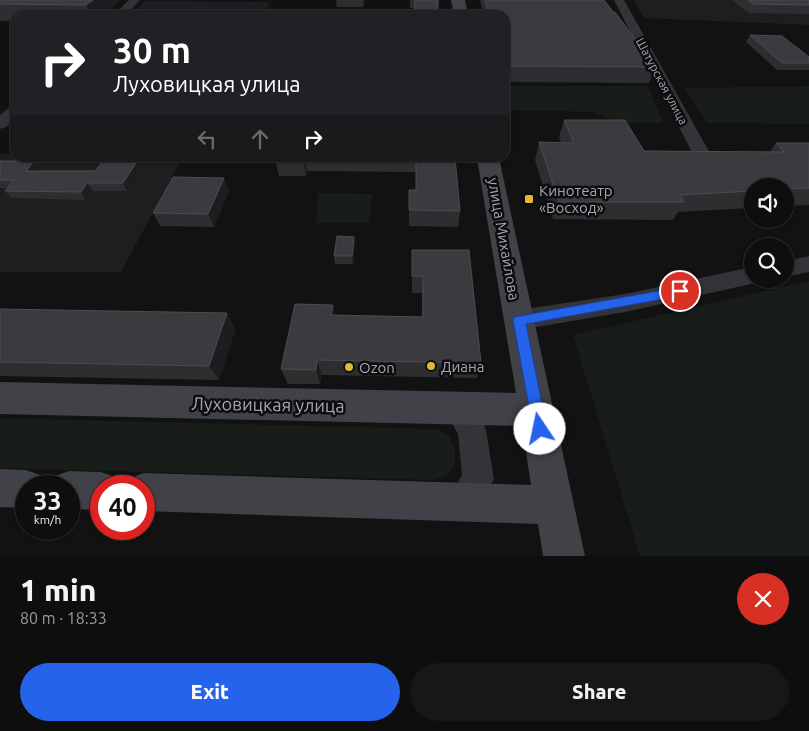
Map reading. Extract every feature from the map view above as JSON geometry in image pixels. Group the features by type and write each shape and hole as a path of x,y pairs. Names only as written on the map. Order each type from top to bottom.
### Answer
{"street":[{"path":"124,10 135,0"},
{"name":"Шатурская улица","path":"619,0 706,162"},
{"path":"0,124 10,115"},
{"name":"улица Михайлова","path":"489,162 564,556"},
{"path":"794,267 809,264"},
{"path":"519,320 625,302 744,278"},
{"name":"Луховицкая улица","path":"0,398 536,410"},
{"path":"458,408 472,430 478,479 464,502"},
{"path":"0,488 15,489"},
{"path":"155,492 554,505"}],"shaded area":[{"path":"633,0 809,0 809,25 644,18"},
{"path":"145,1 270,2 266,10 135,10"},
{"path":"510,86 648,86 663,123 621,123 592,112 510,110"},
{"path":"809,86 809,124 707,123 685,88"},
{"path":"0,154 10,154 10,162 180,162 121,272 0,272"},
{"path":"318,193 372,194 369,223 316,223"},
{"path":"809,281 809,556 640,556 573,335 778,288 794,288 794,284"},
{"path":"0,418 437,429 449,436 455,450 455,464 447,476 433,480 0,468"}],"building":[{"path":"0,0 93,0 86,5 0,4"},
{"path":"415,0 438,0 438,10 414,10"},
{"path":"485,0 604,0 656,67 510,66 510,10 488,10"},
{"path":"748,0 809,0 809,5 753,4"},
{"path":"750,35 782,36 809,57 809,63 782,63"},
{"path":"564,120 625,120 644,151 784,152 776,143 809,143 809,188 794,189 794,178 744,178 744,191 680,195 684,202 559,202 539,142 574,143"},
{"path":"0,161 33,162 26,171 95,171 102,162 136,163 123,183 87,183 81,192 5,191 14,180 0,180"},
{"path":"416,162 455,162 460,211 409,210 409,190 416,190"},
{"path":"173,177 224,178 208,214 153,213"},
{"path":"337,236 354,237 352,256 334,256"},
{"path":"412,250 469,250 481,363 317,360 316,370 281,369 295,304 333,305 331,315 423,317 423,276 412,276"},
{"path":"0,309 227,313 209,366 0,362"}],"place":[{"name":"Кинотеатр «Восход»","path":"529,199"},
{"name":"Диана","path":"431,366"},
{"name":"Ozon","path":"349,367"}],"route":[{"path":"540,429 519,320 680,291"}]}
